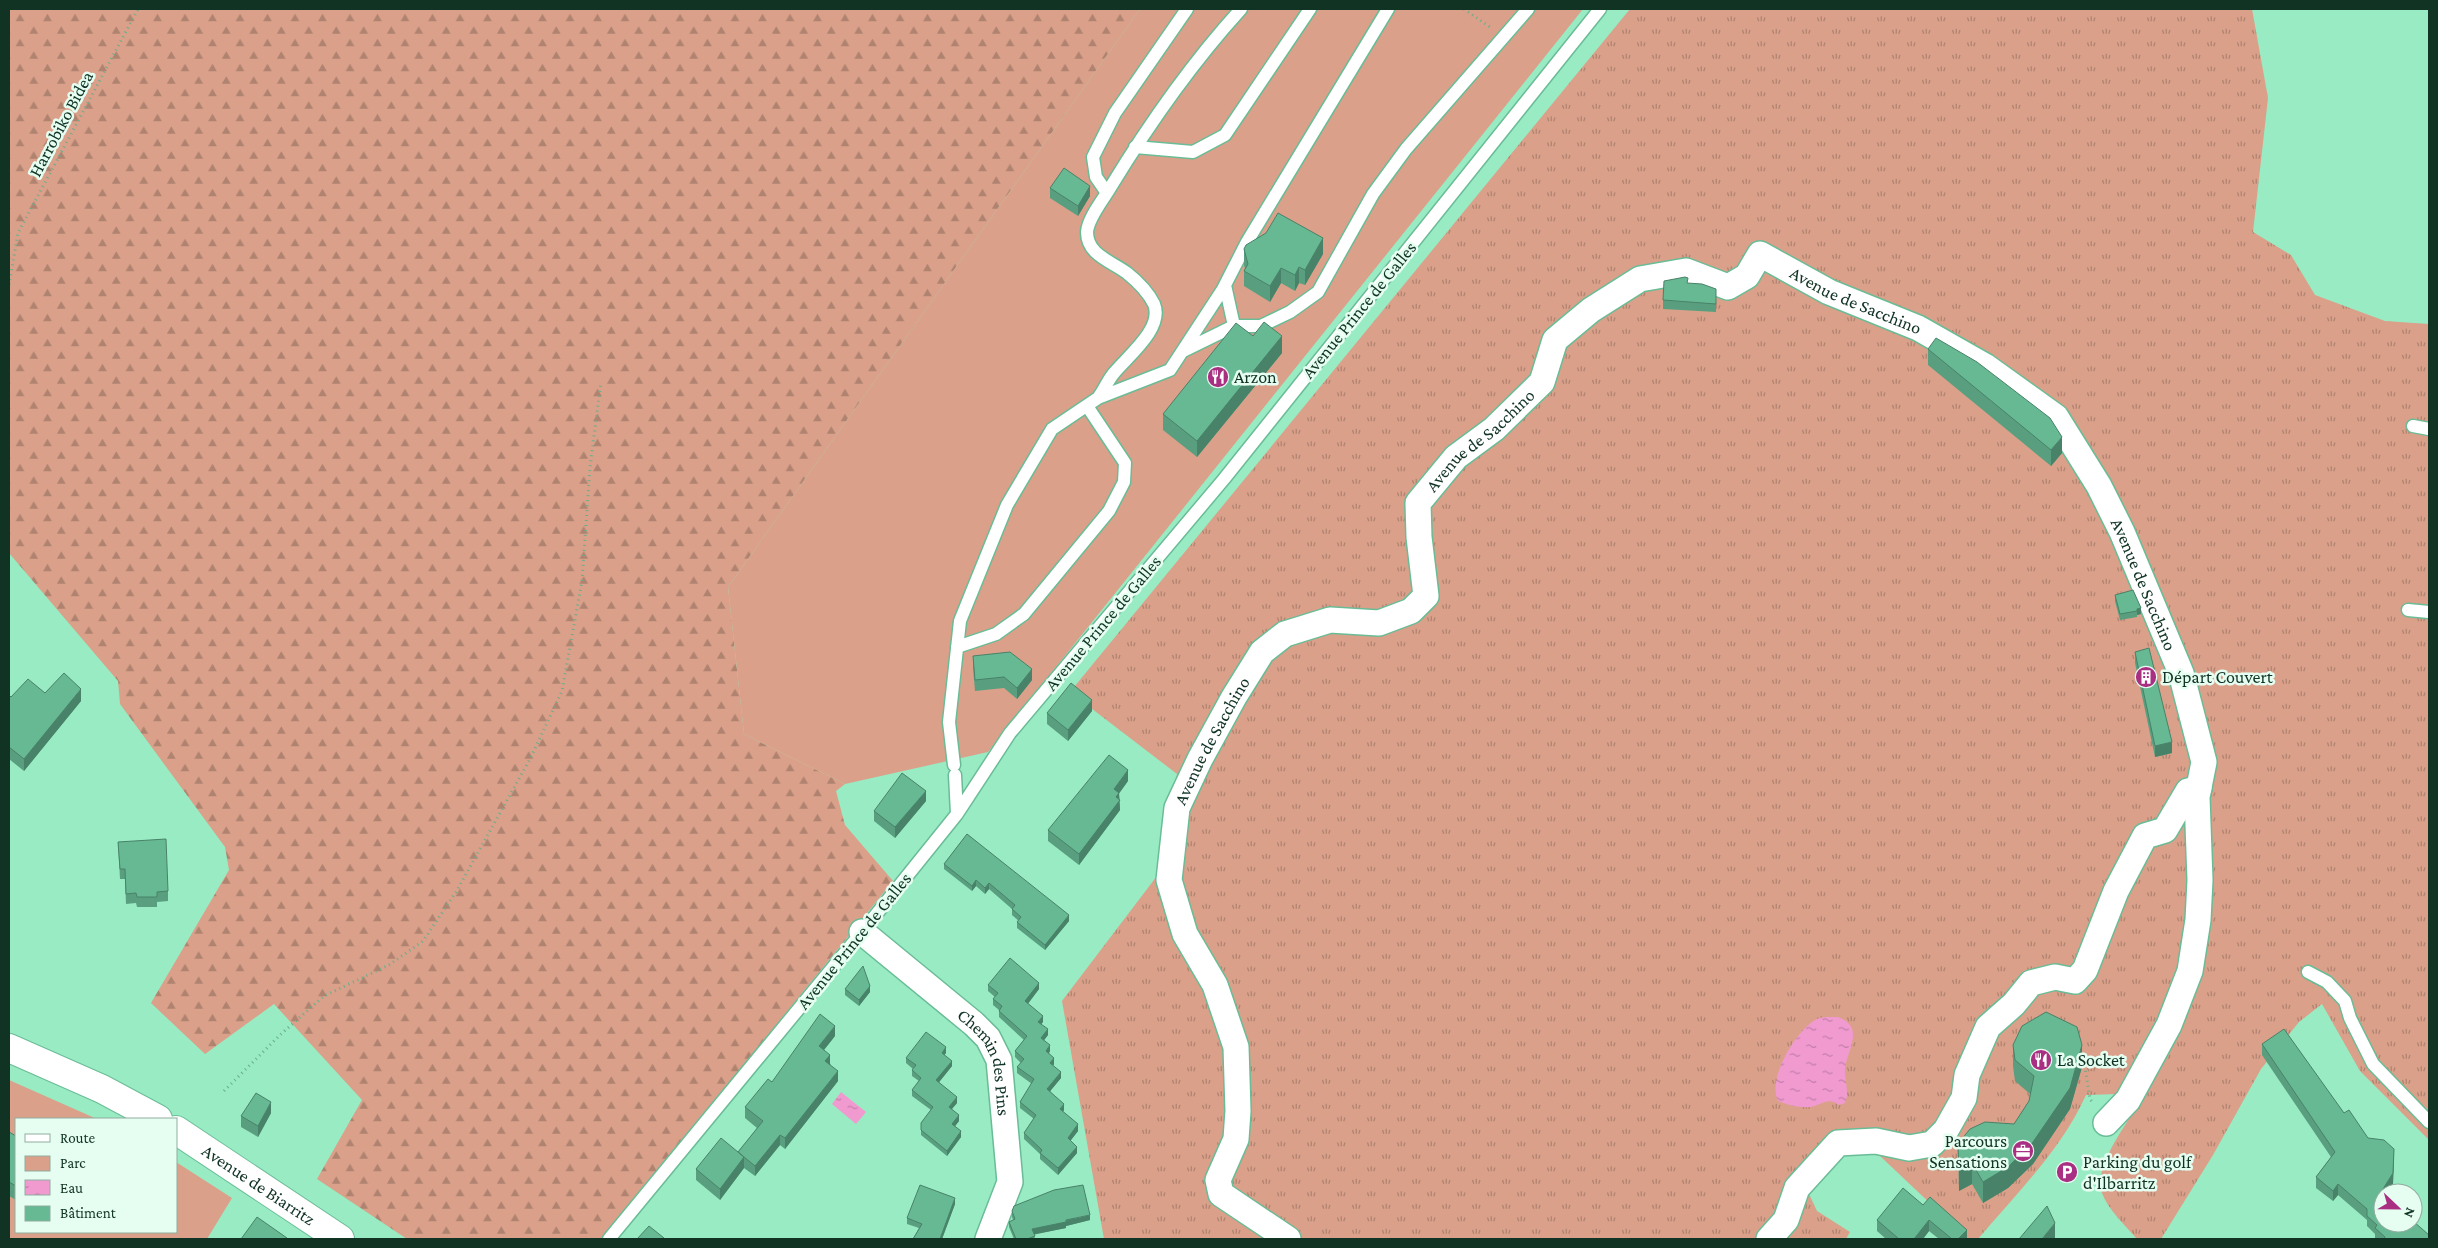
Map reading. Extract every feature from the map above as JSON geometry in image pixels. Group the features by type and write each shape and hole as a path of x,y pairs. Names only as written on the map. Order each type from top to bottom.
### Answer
{"main road":[{"path":"9,1048 102,1089 156,1118"},
{"name":"Avenue de Biarritz","path":"178,1131 340,1239"}],"street":[{"name":"Avenue de Sacchino","path":"1288,1239 1221,1194 1218,1180 1236,1139 1238,1110 1236,1047 1215,986 1185,934 1168,880 1177,808 1200,759 1234,697 1262,652 1285,634 1330,620 1379,623 1410,612 1426,596 1419,538 1418,503 1456,458 1494,429 1542,382 1556,340 1591,310 1640,279 1686,271 1728,287 1746,276 1760,254 1830,292 1918,328 1985,366 2056,417 2103,494 2181,673 2204,762 2197,797 2200,880 2198,920 2190,971 2169,1025 2128,1100 2106,1123"},
{"path":"1769,1239 1786,1220 1797,1188 1838,1143 1876,1141 1909,1148 1932,1144 1946,1130 1964,1098 1967,1075 1988,1027 2014,1004 2031,983 2055,977 2075,981 2085,970 2116,891 2144,836 2165,830 2188,791 2198,788"},
{"name":"Chemin des Pins","path":"862,932 974,1024 988,1038 999,1060 1010,1182 988,1239"}],"lane":[{"path":"1107,193 1096,177 1093,158 1115,113 1187,9"},
{"path":"1098,398 1114,373 1152,328 1156,317 1154,305 1145,290 1126,272 1108,262 1091,248 1087,231 1107,193 1146,128 1209,44 1242,9"},
{"path":"1135,147 1193,152 1225,134 1310,9"},
{"path":"957,814 950,722 960,621 1007,504 1052,429 1098,398 1170,370 1225,284 1247,242 1388,9"},
{"path":"1182,351 1234,326 1261,326 1290,312 1318,292 1373,194 1400,157 1528,9"},
{"name":"Avenue Prince de Galles","path":"609,1239 957,814 1010,733 1224,479 1600,9"},
{"path":"1225,284 1234,326"},
{"path":"957,647 996,634 1024,614 1109,510 1121,489 1124,482 1125,463 1087,406"},
{"path":"2413,426 2429,429"},
{"path":"2408,610 2429,612"},
{"path":"2308,972 2327,982 2346,1001 2350,1018 2372,1064 2429,1122"}],"path":[{"name":"Harrobiko Bidea","path":"9,285 18,234 138,9"},
{"path":"1464,9 1504,38"},
{"path":"224,1091 280,1035 324,996 389,965 423,941 456,892 530,759 562,691 582,581 590,467 601,382"},
{"path":"2077,1066 2084,1061 2090,1099"}],"green space":[{"path":"9,9 1140,9 728,587 744,734 845,784 836,791 845,825 893,881 603,1239 407,1239 317,1179 362,1100 274,1004 205,1054 151,1003 229,870 225,847 120,704 118,681 9,553"},
{"path":"1140,9 1583,9 988,752 845,784 744,734 728,587"},
{"path":"1630,9 2252,9 2268,98 2253,232 2291,255 2315,295 2385,321 2429,324 2429,1140 2360,1071 2322,1004 2299,1022 2261,1069 2213,1155 2161,1239 2137,1239 2113,1212 2102,1193 2100,1183 2106,1160 2111,1148 2137,1106 2119,1094 2086,1095 2076,1115 2051,1153 1978,1239 1968,1239 1880,1156 1857,1146 1835,1153 1818,1177 1809,1194 1817,1211 1850,1232 1846,1239 1104,1239 1062,1001 1160,872 1177,774 1070,692"},
{"path":"9,1080 95,1118 15,1118 15,1233 178,1233 178,1163 232,1198 207,1239 9,1239"}],"water":[{"path":"1838,1017 1846,1021 1853,1033 1845,1068 1847,1095 1845,1103 1839,1105 1835,1102 1827,1101 1806,1107 1794,1106 1778,1101 1776,1081 1785,1057 1799,1035 1817,1019"},
{"path":"841,1092 866,1112 856,1124 832,1104"}],"building":[{"path":"1064,168 1090,186 1078,206 1050,188"},
{"path":"1278,213 1323,238 1305,270 1299,267 1295,275 1281,268 1270,286 1244,271 1248,264 1244,249 1246,245 1266,233"},
{"path":"1688,278 1687,283 1702,284 1716,289 1716,304 1663,300 1664,281"},
{"path":"1264,322 1282,336 1197,441 1163,414 1236,323 1253,336"},
{"path":"1936,338 1977,362 2050,418 2062,437 2051,450 1928,349"},
{"path":"2133,590 2141,608 2137,609 2137,611 2120,614 2115,595"},
{"name":"Départ Couvert","path":"2149,648 2172,742 2155,746 2135,652"},
{"path":"1010,652 1032,669 1017,688 1004,677 975,680 973,656"},
{"path":"64,673 81,689 24,759 9,747 9,695 11,697 28,679 45,693"},
{"path":"1071,683 1092,700 1068,730 1047,713"},
{"path":"1109,755 1128,770 1114,789 1119,793 1116,797 1120,800 1079,854 1048,830"},
{"path":"902,773 926,791 895,827 874,811"},
{"path":"967,834 1069,915 1045,945 1017,922 1021,917 1012,909 1015,905 989,883 985,888 976,880 972,886 944,864"},
{"path":"166,839 168,891 157,892 157,897 137,897 136,893 126,894 125,869 120,869 118,842"},
{"path":"1010,958 1039,983 1025,1001 1043,1016 1038,1022 1048,1029 1041,1038 1050,1045 1046,1051 1054,1058 1050,1063 1061,1072 1047,1089 1064,1104 1060,1109 1078,1124 1068,1138 1077,1147 1058,1168 1040,1153 1042,1150 1024,1133 1036,1115 1020,1102 1034,1079 1017,1067 1024,1059 1015,1051 1027,1036 999,1011 1002,1006 993,999 998,993 988,985"},
{"path":"863,966 870,986 859,1000 845,989"},
{"path":"2046,1012 2077,1027 2082,1045 2070,1088 2033,1142 2008,1167 1983,1182 1972,1163 1959,1169 1958,1149 1961,1140 1970,1129 1985,1122 2014,1124 2029,1101 2034,1076 2015,1060 2013,1045 2022,1026"},
{"path":"820,1014 835,1026 819,1046 830,1055 825,1061 838,1071 785,1138 780,1135 755,1166 738,1152 763,1121 745,1107 768,1079 772,1082"},
{"path":"2284,1029 2344,1113 2349,1110 2368,1138 2384,1140 2394,1149 2393,1173 2387,1183 2373,1183 2373,1221 2367,1216 2367,1209 2338,1184 2333,1191 2316,1177 2335,1152 2262,1044"},
{"path":"926,1032 946,1047 942,1053 952,1061 936,1080 957,1097 949,1107 959,1115 952,1124 961,1131 947,1151 921,1130 921,1123 933,1107 912,1090 921,1078 912,1070 916,1065 906,1058"},
{"path":"256,1093 271,1102 258,1126 241,1116"},
{"path":"9,1132 15,1135 15,1185 9,1182"},
{"path":"721,1138 744,1157 720,1189 696,1169"},
{"path":"920,1185 955,1198 940,1239 913,1239 922,1224 907,1218"},
{"path":"1083,1185 1090,1215 1032,1229 1035,1236 1027,1239 1016,1239 1009,1222 1015,1219 1012,1211 1014,1206 1054,1190"},
{"path":"1903,1188 1923,1205 1930,1197 1967,1230 1958,1239 1952,1239 1929,1220 1914,1239 1899,1239 1877,1220"},
{"path":"2047,1206 2055,1223 2042,1239 2019,1239"},
{"path":"257,1217 287,1238 241,1239"},
{"path":"649,1226 664,1238 637,1239"},
{"path":"2423,1230 2429,1235 2429,1239 2384,1239 2385,1237 2381,1233 2423,1233"}],"place":[{"name":"Arzon","path":"1218,377"},
{"name":"Départ Couvert","path":"2146,677"},
{"name":"La Socket","path":"2041,1060"},
{"name":"Parcours Sensations","path":"2023,1151"},
{"name":"Parking du golf d'Ilbarritz","path":"2067,1172"}]}
